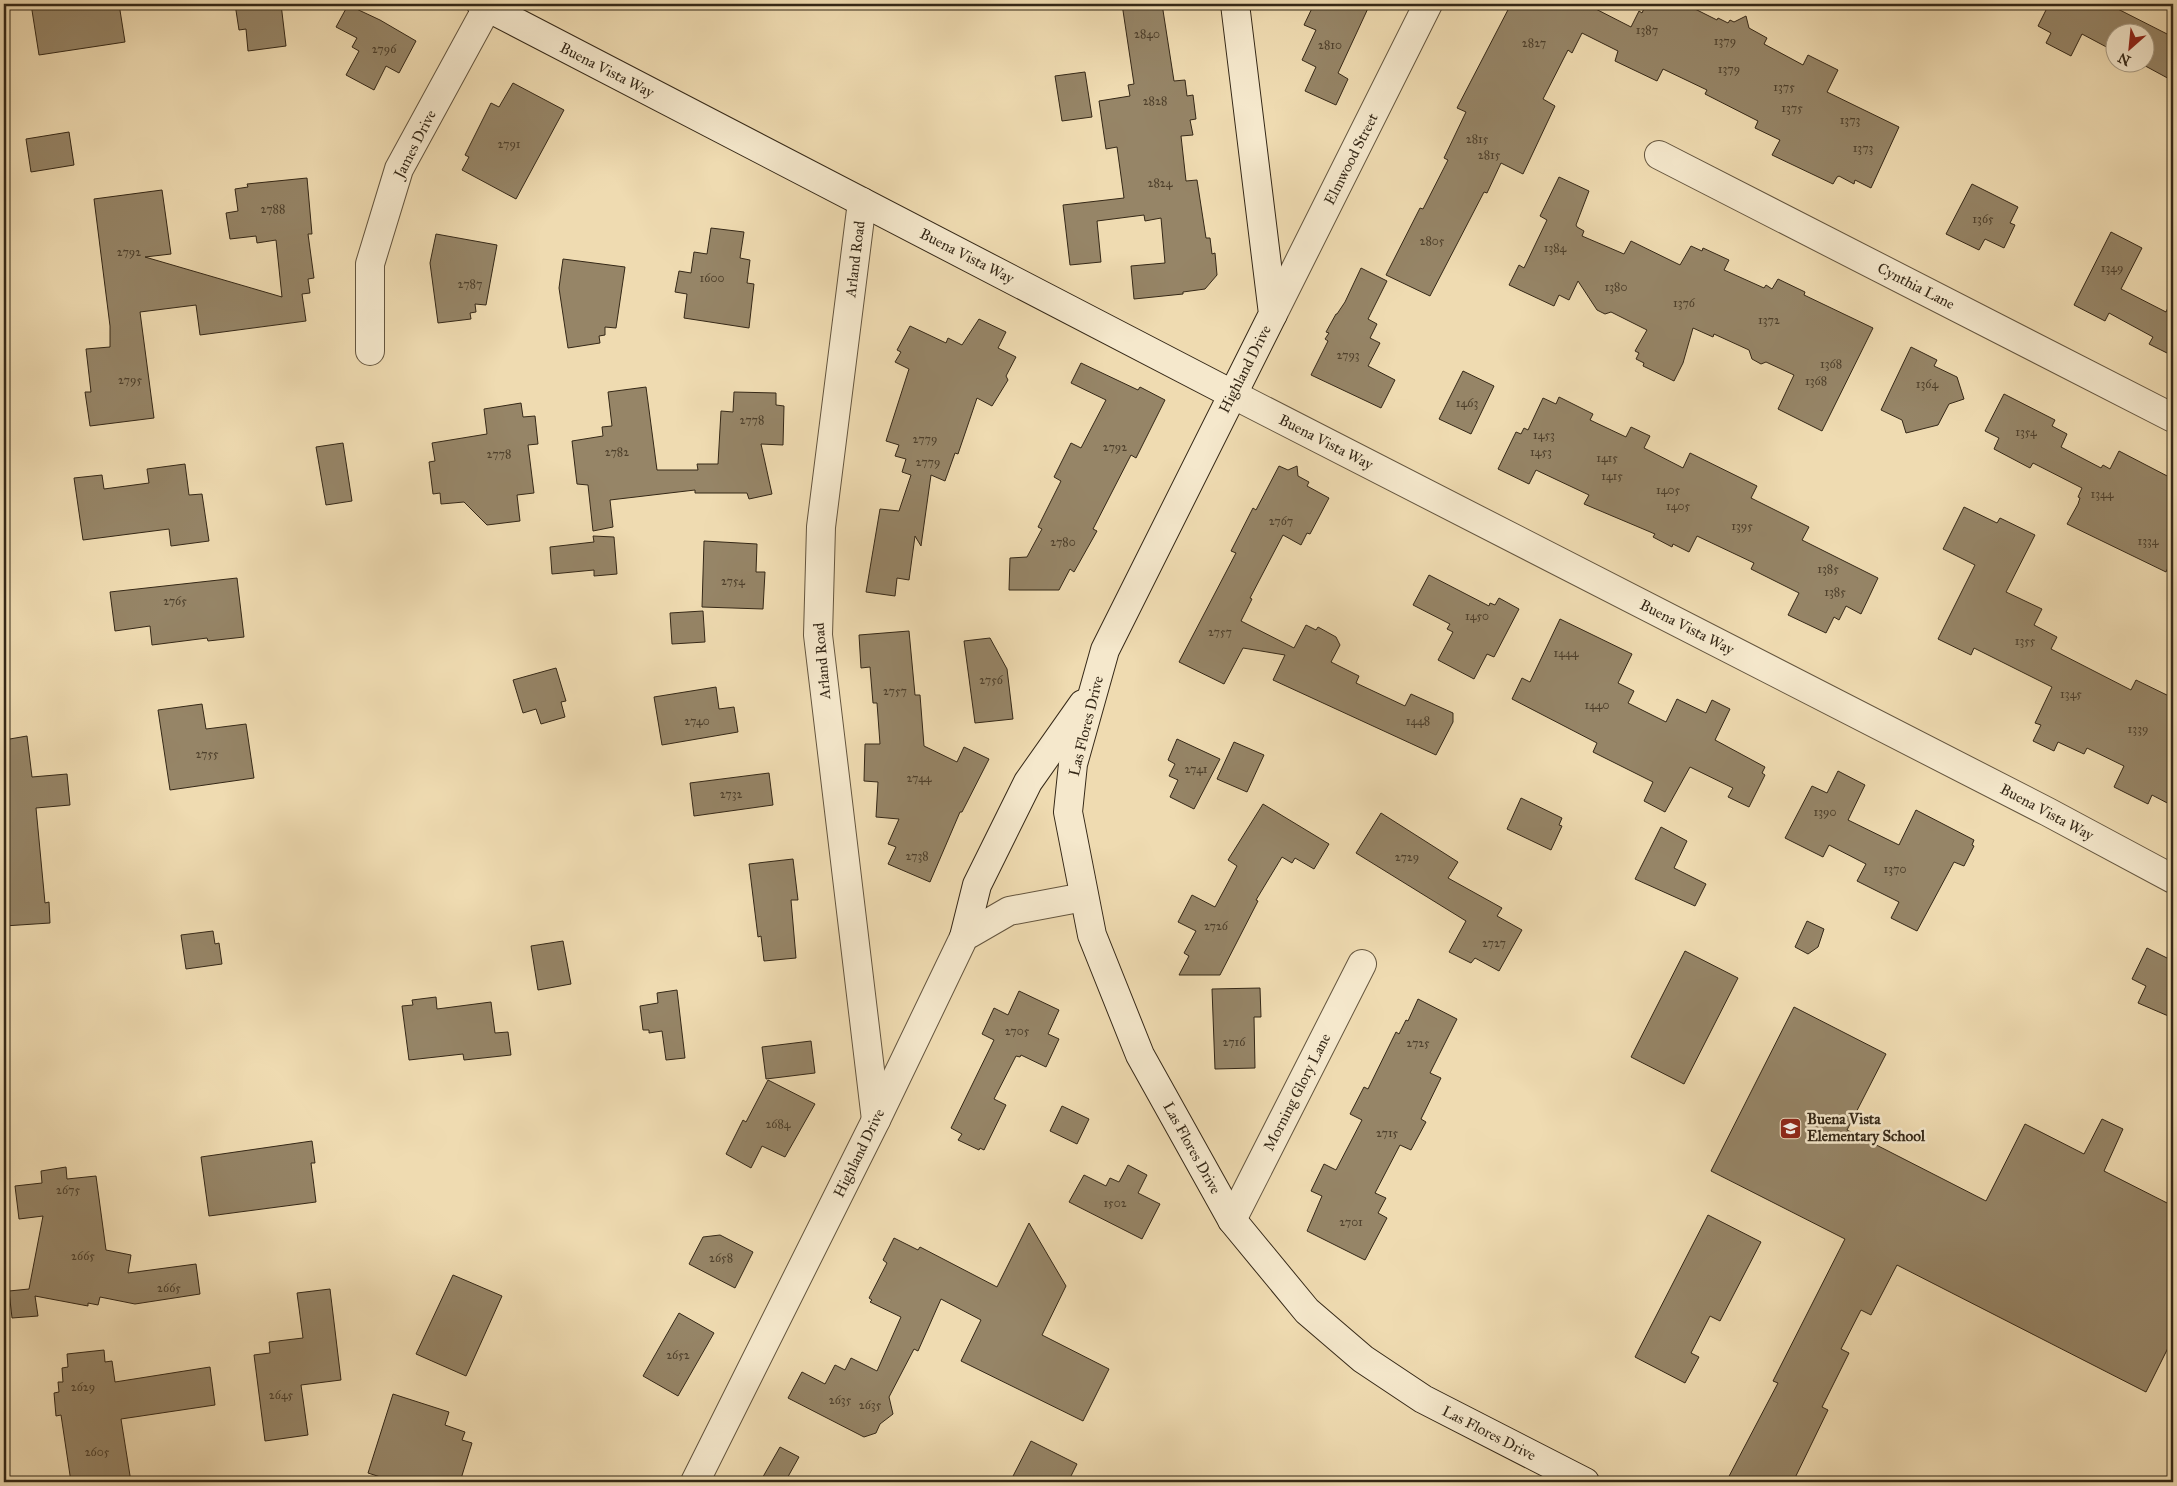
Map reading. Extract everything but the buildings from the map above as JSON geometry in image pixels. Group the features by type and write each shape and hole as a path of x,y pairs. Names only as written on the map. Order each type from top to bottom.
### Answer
{"street":[{"name":"Highland Drive","path":"1105,650 1273,314 1235,4"},
{"name":"Elmwood Street","path":"1273,314 1428,4"},
{"name":"Buena Vista Way","path":"486,5 1232,394 2048,812 2173,878"},
{"name":"James Drive","path":"370,351 370,264 400,169 486,5"},
{"name":"Cynthia Lane","path":"1659,154 2173,418"},
{"name":"Arland Road","path":"862,202 821,527 818,635 876,1120"},
{"name":"Las Flores Drive","path":"1105,650 1073,764 1068,812 1092,935 1140,1055 1232,1220 1307,1311 1363,1359 1423,1399 1585,1482"},
{"name":"Highland Drive","path":"695,1482 876,1120 964,937 977,885 1028,782 1094,689"},
{"path":"964,937 1009,911 1084,896"},
{"name":"Morning Glory Lane","path":"1232,1220 1362,964"}],"place":[{"name":"Buena Vista Elementary School","path":"1791,1128"}]}
